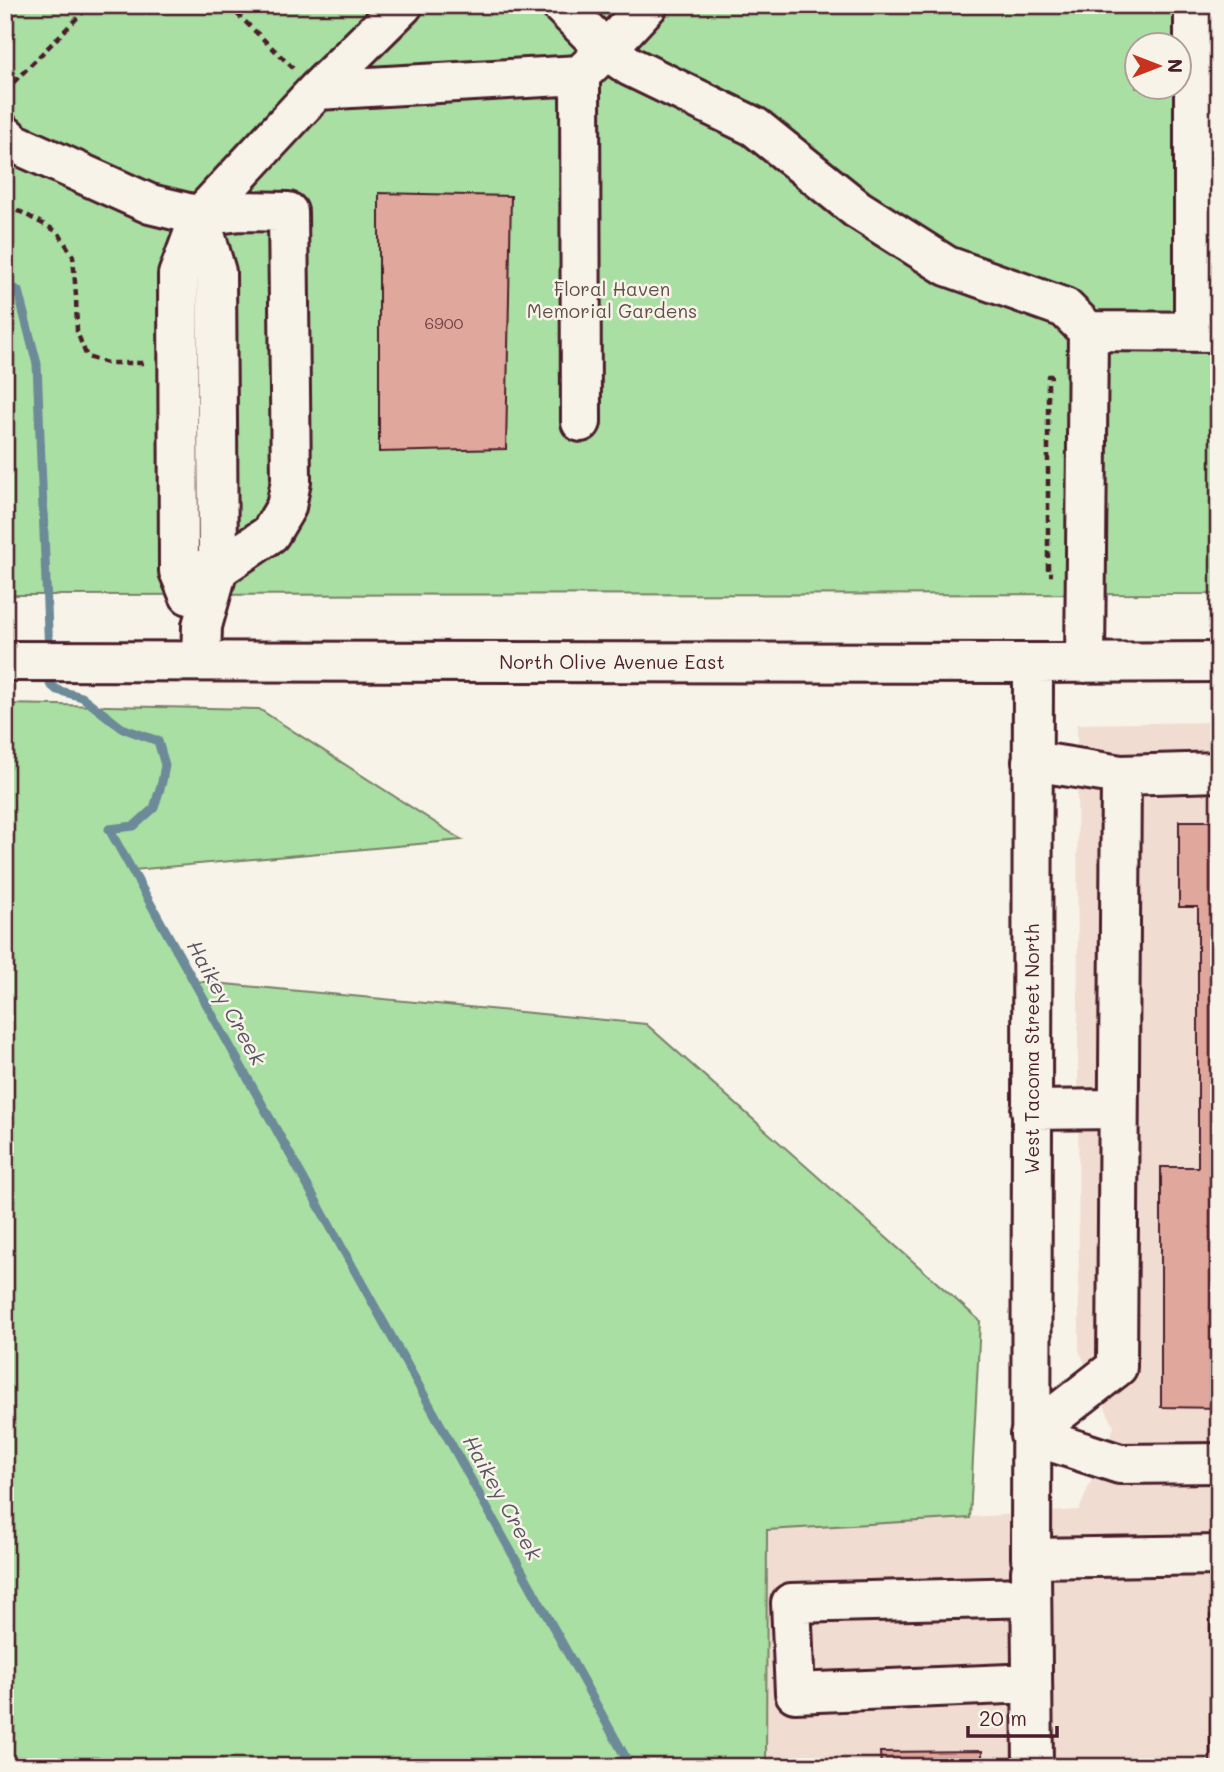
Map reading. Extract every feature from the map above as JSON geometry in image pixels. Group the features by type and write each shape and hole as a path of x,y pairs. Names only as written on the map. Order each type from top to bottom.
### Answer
{"street":[{"path":"201,643 179,571 178,275 200,216 305,79 403,5"},
{"path":"561,5 593,62 581,422"},
{"path":"593,62 648,5"},
{"path":"305,79 593,62 631,66 755,127 856,209 947,265 1065,308 1088,331 1206,332 1194,5"},
{"path":"5,135 14,143 150,204 200,216 241,211 288,212 291,481 286,507 270,534 218,569 179,571"},
{"path":"200,216 216,272 218,569 201,643"},
{"path":"1085,663 1088,331"},
{"name":"North Olive Avenue East","path":"33,661 201,643 1033,663 1219,662"},
{"name":"West Tacoma Street North","path":"1033,663 1030,1435 1033,1767"},
{"path":"1032,761 1121,775 1219,772"},
{"path":"1030,1435 1116,1367 1121,775"},
{"path":"1031,1110 1118,1110"},
{"path":"1030,1435 1119,1464 1219,1463"},
{"path":"1031,1558 1219,1555"},
{"path":"1031,1597 791,1603 795,1693 1032,1682"}],"path":[{"path":"5,91 90,5"},
{"path":"228,5 305,79"},
{"path":"5,208 21,212 58,232 72,256 76,332 88,357 107,363 149,363"},
{"path":"1057,377 1048,376 1048,574 1058,574"}],"shaded area":[{"path":"1219,722 1219,1767 766,1767 767,1530 1079,1510 1114,1427 1079,1350 1077,724"}],"green space":[{"name":"Floral Haven Memorial Gardens","path":"5,5 1219,5 1219,594 5,595"},
{"path":"5,704 259,709 462,840 133,870 194,981 646,1024 980,1321 970,1518 767,1530 766,1767 5,1767"}],"building":[{"path":"379,193 511,196 506,449 379,452"},
{"path":"1179,821 1219,821 1219,1408 1161,1407 1161,1167 1198,1167 1198,907 1179,907"},
{"path":"1210,1615 1219,1615 1219,1767 1210,1767"},
{"path":"982,1751 982,1767 881,1767 880,1752"}],"waterway":[{"name":"Haikey Creek","path":"5,282 18,291 37,364 49,654"},
{"name":"Haikey Creek","path":"50,671 50,684 57,690 82,697 122,728 158,741 165,765 154,808 134,826 109,829 631,1767"}]}
